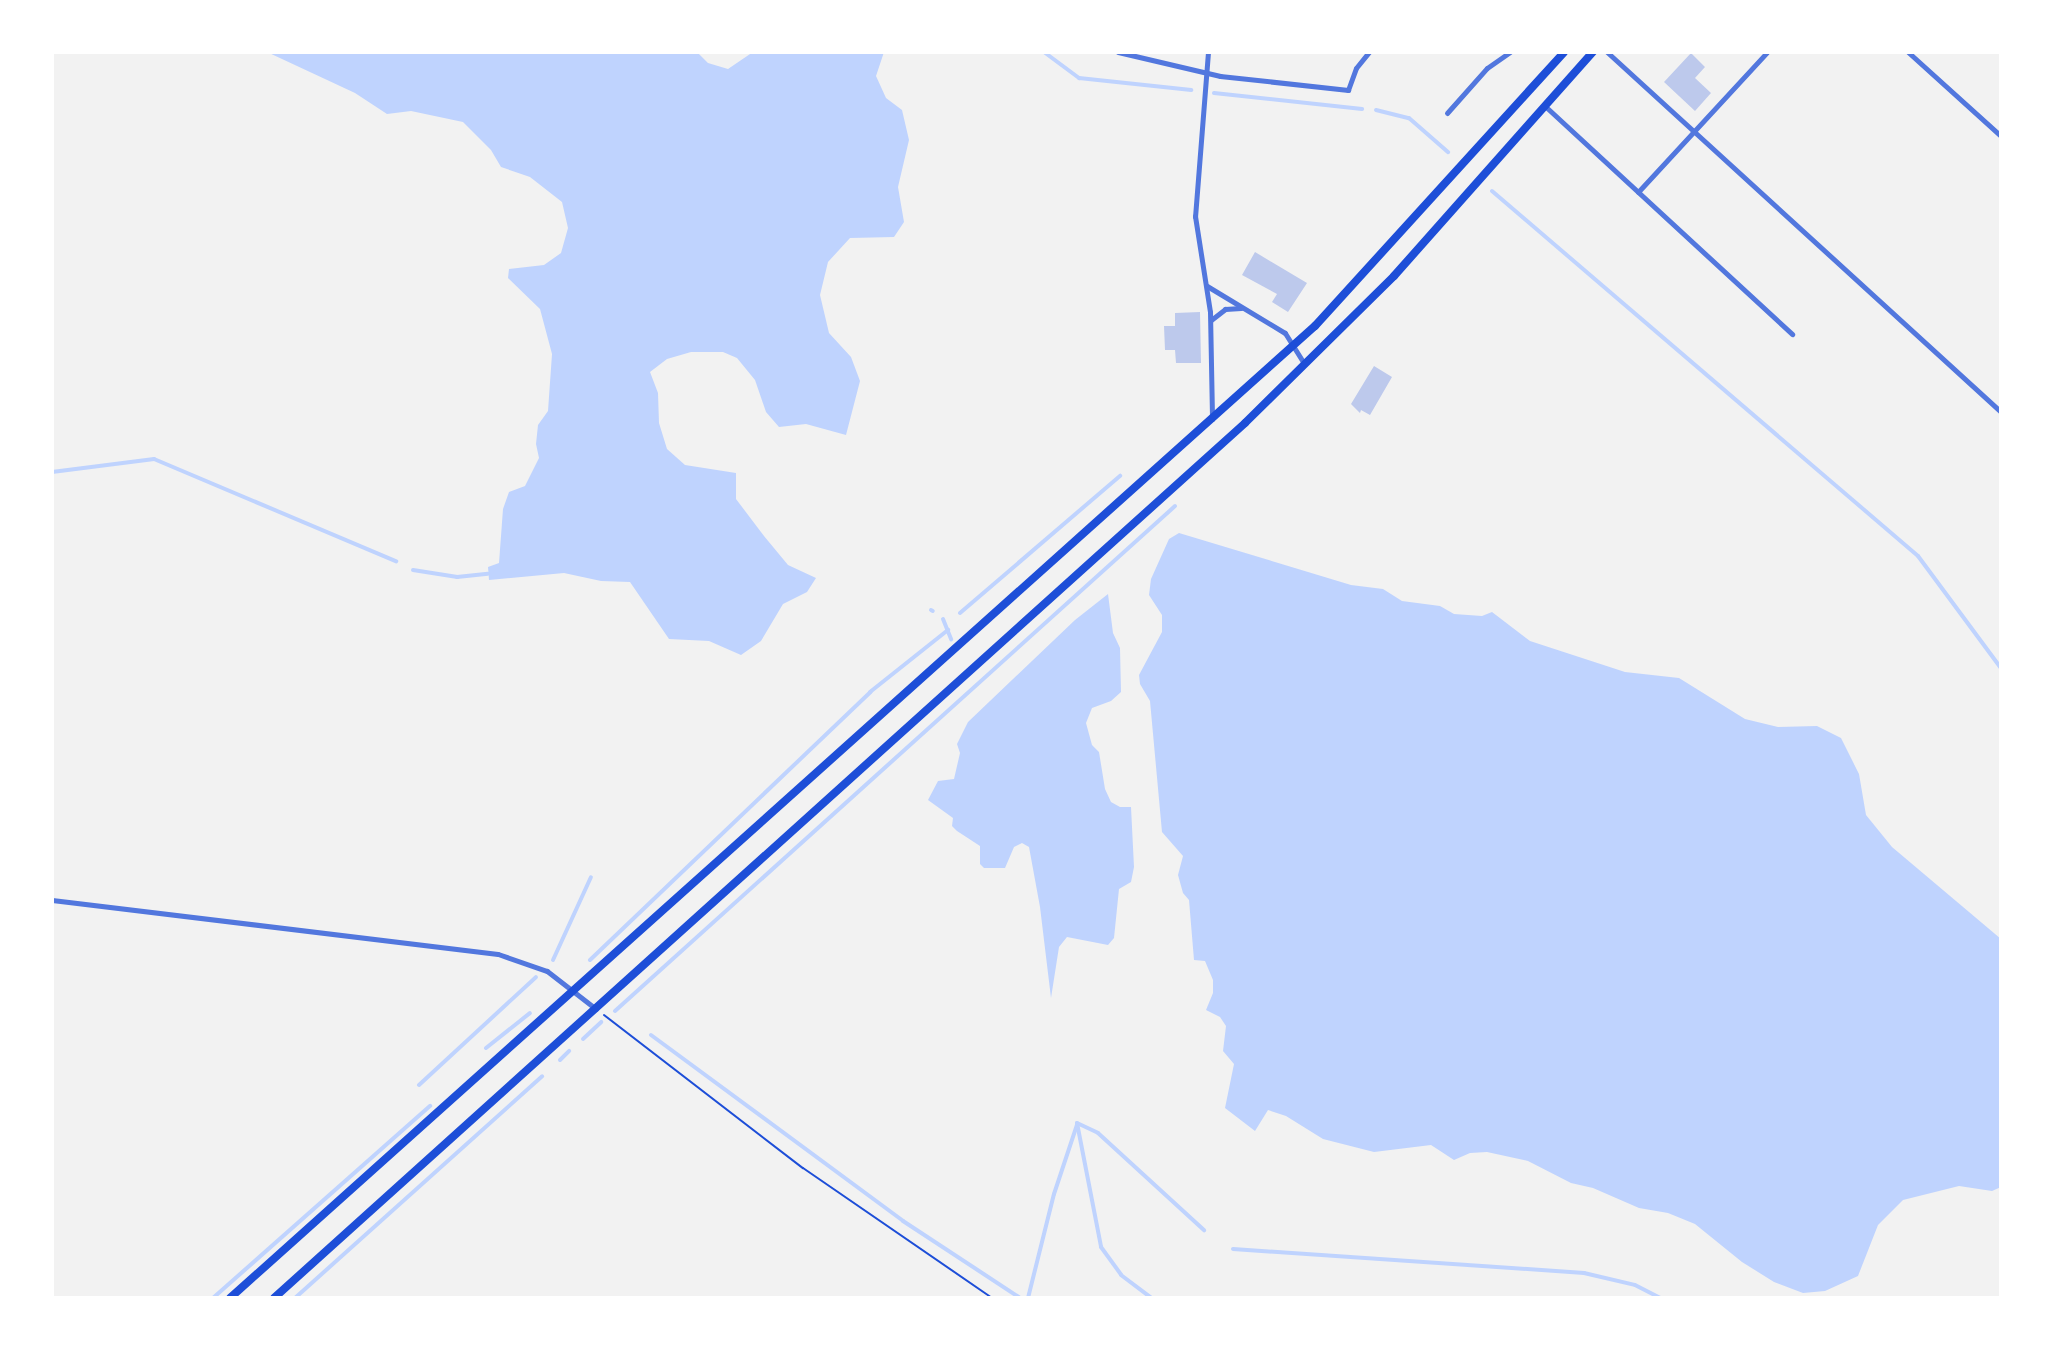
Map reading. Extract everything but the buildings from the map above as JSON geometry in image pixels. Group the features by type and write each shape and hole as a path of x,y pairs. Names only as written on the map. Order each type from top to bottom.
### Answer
{"main road":[{"path":"230,1298 575,993 1294,345 1363,276 1564,52"},
{"path":"274,1298 1305,366 1394,276 1593,52"}],"street":[{"path":"1118,52 1205,72 1348,90 1356,68 1369,52"},
{"path":"1208,52 1195,216 1210,320 1212,420"},
{"path":"1447,113 1487,68 1510,52"},
{"path":"1607,52 2001,412"},
{"path":"1638,192 1767,52"},
{"path":"1908,52 2001,136"},
{"path":"1545,106 1792,334"},
{"path":"1207,286 1285,333 1305,366"},
{"path":"1210,320 1225,309 1242,308"},
{"path":"52,900 485,951 534,965 596,1010"}],"path":[{"path":"596,1010 803,1168 992,1298"}],"water":[{"path":"267,52 697,52 708,63 728,69 753,52 884,52 876,76 886,98 902,110 909,140 898,187 904,222 894,237 850,238 828,262 820,295 829,333 851,357 860,381 846,435 806,424 779,427 766,412 755,380 737,358 723,352 691,352 667,359 650,372 658,393 659,423 667,449 685,465 736,473 736,499 764,536 788,565 816,578 807,592 783,604 761,641 741,655 709,641 669,639 630,582 601,581 564,573 489,580 488,567 499,563 503,509 509,492 525,486 539,458 536,444 538,425 548,411 552,354 540,309 508,278 509,269 544,265 561,253 568,228 562,202 530,177 501,167 491,150 463,122 411,111 387,114 355,93"},
{"path":"1179,533 1351,585 1383,589 1402,601 1440,606 1454,614 1482,616 1492,612 1530,641 1625,672 1679,678 1745,719 1778,727 1817,726 1841,738 1859,774 1866,815 1892,847 2001,939 2001,1187 1992,1191 1959,1186 1903,1200 1878,1225 1858,1276 1825,1291 1803,1293 1774,1282 1742,1262 1695,1224 1571,1183 1528,1161 1487,1152 1470,1153 1454,1160 1431,1145 1374,1152 1323,1139 1286,1116 1268,1110 1255,1131 1225,1108 1234,1064 1223,1051 1226,1026 1220,1017 1206,1010 1213,993 1213,980 1205,961 1194,960 1189,900 1183,893 1178,875 1183,856 1162,832 1150,701 1140,684 1139,675 1162,632 1162,615 1149,595 1151,579 1169,539"},
{"path":"1108,594 1113,633 1120,648 1121,692 1111,701 1092,708 1086,723 1092,745 1099,752 1105,789 1111,802 1120,807 1131,807 1134,867 1131,882 1119,889 1114,938 1108,945 1067,937 1059,947 1051,998 1029,847 1022,843 1014,847 1005,868 984,868 980,864 980,846 957,831 952,826 953,818 928,800 938,781 954,779 960,753 957,744 968,722 1075,620"}],"waterway":[{"path":"1044,52 1079,78 1191,90"},
{"path":"1214,93 1362,109"},
{"path":"1376,110 1409,118 1448,152"},
{"path":"1492,191 1918,556 2001,668"},
{"path":"52,472 154,459 396,561"},
{"path":"960,613 1120,476"},
{"path":"615,1011 1175,506"},
{"path":"413,570 457,577 488,574"},
{"path":"943,619 951,639"},
{"path":"590,960 870,692 948,630"},
{"path":"553,960 591,877"},
{"path":"419,1085 536,977"},
{"path":"486,1048 530,1013"},
{"path":"583,1039 601,1022"},
{"path":"651,1035 903,1221 1020,1298"},
{"path":"560,1060 569,1051"},
{"path":"295,1298 542,1076"},
{"path":"213,1298 430,1106"},
{"path":"1077,1123 1101,1247 1121,1275 1151,1298"},
{"path":"1077,1123 1098,1133 1204,1230"},
{"path":"1028,1298 1054,1194 1077,1125"},
{"path":"1233,1249 1584,1273 1635,1285 1661,1298"}]}
